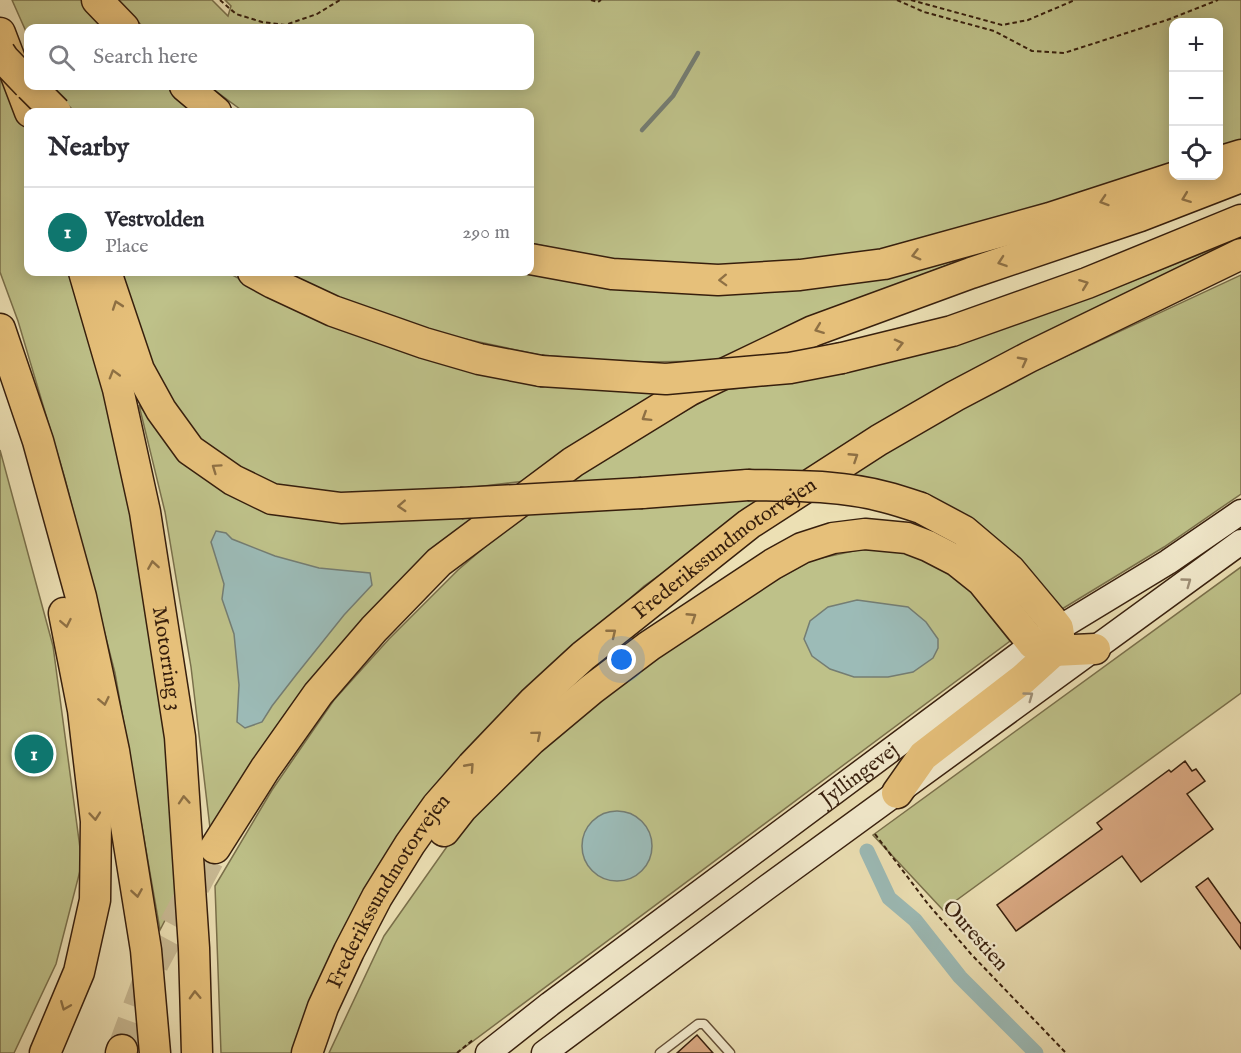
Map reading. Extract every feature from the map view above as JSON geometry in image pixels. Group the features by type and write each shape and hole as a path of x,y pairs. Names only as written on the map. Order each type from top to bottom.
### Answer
{"highway":[{"path":"97,0 120,24"},
{"path":"0,15 24,58"},
{"path":"0,33 28,108"},
{"path":"0,53 24,79"},
{"path":"34,90 52,108"},
{"path":"42,90 49,108"},
{"path":"190,90 211,108"},
{"path":"1223,160 1241,155"},
{"path":"215,848 265,769 318,694 374,629 439,562 573,462 690,390 813,331 971,273 1140,216 1241,177"},
{"path":"534,260 612,274 718,280 800,275 884,264 1050,218 1169,179"},
{"path":"260,276 333,311 424,343 479,359 542,371 666,379 790,368 842,358 952,331 1087,283 1241,220"},
{"name":"Frederikssundmotorvejen","path":"308,1053 323,1007 377,897 437,806 533,702 583,656 749,524 879,440 1029,357 1241,254"},
{"name":"Motorring 3","path":"85,276 118,389 145,512 180,737 194,948 197,1053"},
{"path":"107,276 139,370 161,410 190,450 233,480 272,499 341,508 642,493 748,485 846,490 884,496 921,508 964,531 1010,570 1048,641"},
{"path":"0,329 38,441 81,597 114,751 146,950 155,1053"},
{"path":"38,441 57,578 83,710 96,821 95,900 91,921 79,972 45,1053"},
{"path":"308,1053 375,930 416,866 462,808 531,740 592,689 649,646 792,553 832,538 865,534 907,538 957,561 1048,641 1095,649"},
{"path":"897,793 923,756 1023,679 1048,641"}],"street":[{"name":"Jyllingevej","path":"488,1053 620,952 1048,641 1241,512"},
{"name":"Jyllingevej","path":"544,1053 766,888 1241,542"},
{"path":"512,1053 586,990 620,952"}],"lane":[{"path":"660,1053 698,1024 704,1024 730,1053"}],"path":[{"path":"220,0 236,14 277,24"},
{"path":"288,24 317,14 340,0"},
{"path":"591,0 598,2 601,0"},
{"path":"897,0 924,12 994,31 1032,51 1064,53 1167,20 1218,0"},
{"path":"911,0 1002,25 1028,20 1075,0"},
{"name":"Ourestien","path":"871,829 928,904 971,954 1066,1053"}],"green space":[{"path":"12,0 85,0 108,24 24,24 24,27"},
{"path":"118,0 212,0 228,16 231,6 225,0 1241,0 1241,145 1223,152 1223,18 1169,18 1169,170 936,239 843,256 751,265 681,266 602,258 534,244 534,108 239,108 214,90 534,90 534,24 140,24"},
{"path":"0,76 13,92 24,124 24,276 73,276 88,326 135,526 166,737 177,897 160,930 115,673 65,479 18,321 0,272"},
{"path":"54,90 175,90 197,108 71,108"},
{"path":"1241,238 1241,241 800,474 564,486 612,453 722,390 771,385 840,373 906,358 1007,327"},
{"path":"961,260 812,317 726,361 631,362 540,355 423,330 281,276 534,276 534,272 728,292"},
{"path":"1241,275 1241,494 1164,547 1062,609 846,476 981,396"},
{"path":"118,276 234,276 287,305 671,389 534,480 459,489 341,495 272,488 221,463 166,400"},
{"path":"139,405 179,455 219,484 486,511 210,828 191,667 165,512"},
{"path":"0,450 53,646 82,863 56,964 14,1053 0,1053"},
{"path":"771,497 644,586 541,678 421,809 299,1053 221,1053 215,886 272,790 334,700 389,639 458,570 529,509"},
{"path":"906,549 955,572 1010,641 457,1053 329,1053 384,936 465,821 544,741 634,670 740,600 812,560 858,550"},
{"path":"1241,567 1241,693 943,910 873,835"}],"water":[{"path":"216,531 226,533 232,539 275,556 319,568 370,573 372,585 344,615 262,722 245,728 237,722 239,685 234,634 222,599 224,584 211,542"},
{"path":"857,600 908,607 926,622 938,639 938,648 933,658 913,672 888,677 854,677 830,669 812,656 804,639 810,621 828,607"},
{"path":"624,811 637,817 646,826 650,832 652,846 650,860 642,871 631,879 610,881 592,871 584,860 582,839 592,821 603,813"}],"building":[{"path":"1185,761 1192,771 1196,769 1205,781 1187,794 1213,829 1141,882 1122,856 1016,931 997,905 1102,829 1097,823 1169,770 1171,772"},
{"path":"1208,878 1241,924 1241,949 1196,887"},
{"path":"697,1035 713,1053 677,1053"}],"waterway":[{"path":"642,130 673,96 698,53"},
{"path":"867,851 889,898 915,920 960,977 1036,1053"}],"tunnel":[{"path":"122,1050 154,963 215,848"}],"place":[{"name":"Vestvolden","path":"34,754"}]}
